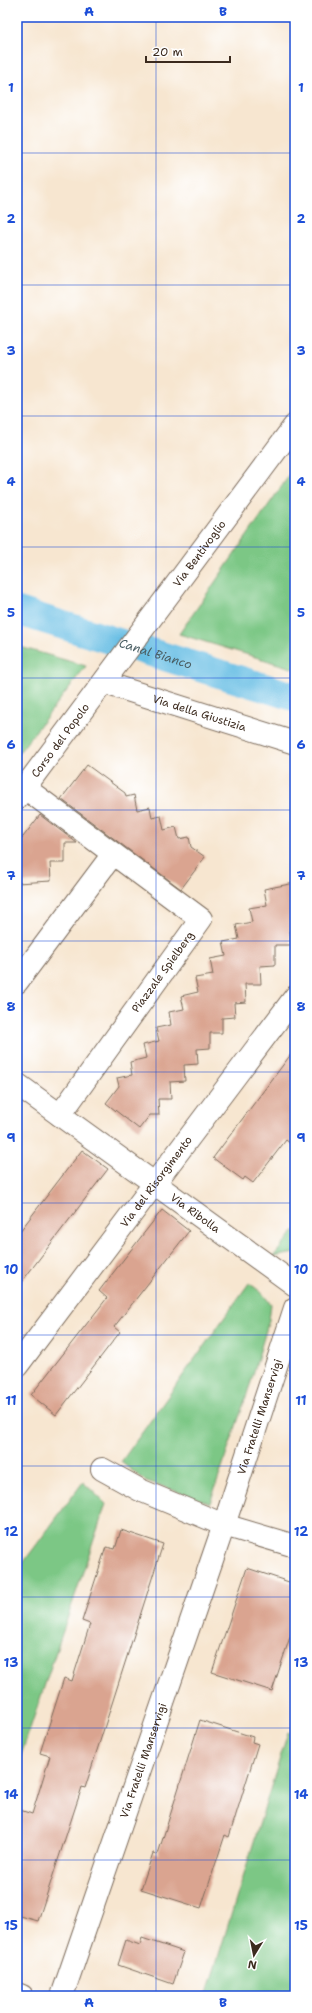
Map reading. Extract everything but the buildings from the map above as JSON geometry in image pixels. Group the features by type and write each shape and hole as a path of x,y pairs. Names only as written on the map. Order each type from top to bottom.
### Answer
{"street":[{"name":"Via Bentivoglio","path":"107,680 295,425"},
{"name":"Via della Giustizia","path":"107,680 295,743"},
{"name":"Corso del Popolo","path":"21,793 107,680"},
{"name":"Piazzale Spielberg","path":"21,793 113,854 201,919 60,1115"},
{"path":"17,982 113,854"},
{"name":"Via del Risorgimento","path":"17,1366 295,997"},
{"name":"Via Ribolla","path":"17,1084 295,1285"},
{"name":"Via Fratelli Manservigi","path":"62,1996 224,1525 295,1308"},
{"path":"102,1469 140,1490 224,1525 295,1546"},
{"path":"17,1994 22,1996"}],"green space":[{"path":"295,467 295,669 179,634"},
{"path":"17,646 86,666 17,755"},
{"path":"295,1230 295,1253 273,1257"},
{"path":"249,1283 261,1292 271,1304 269,1320 250,1385 210,1503 144,1480 121,1462"},
{"path":"83,1482 106,1504 17,1767 17,1571"},
{"path":"288,1732 295,1735 295,1996 206,1996"}],"waterway":[{"name":"Canal Bianco","path":"17,611 295,697"}]}
